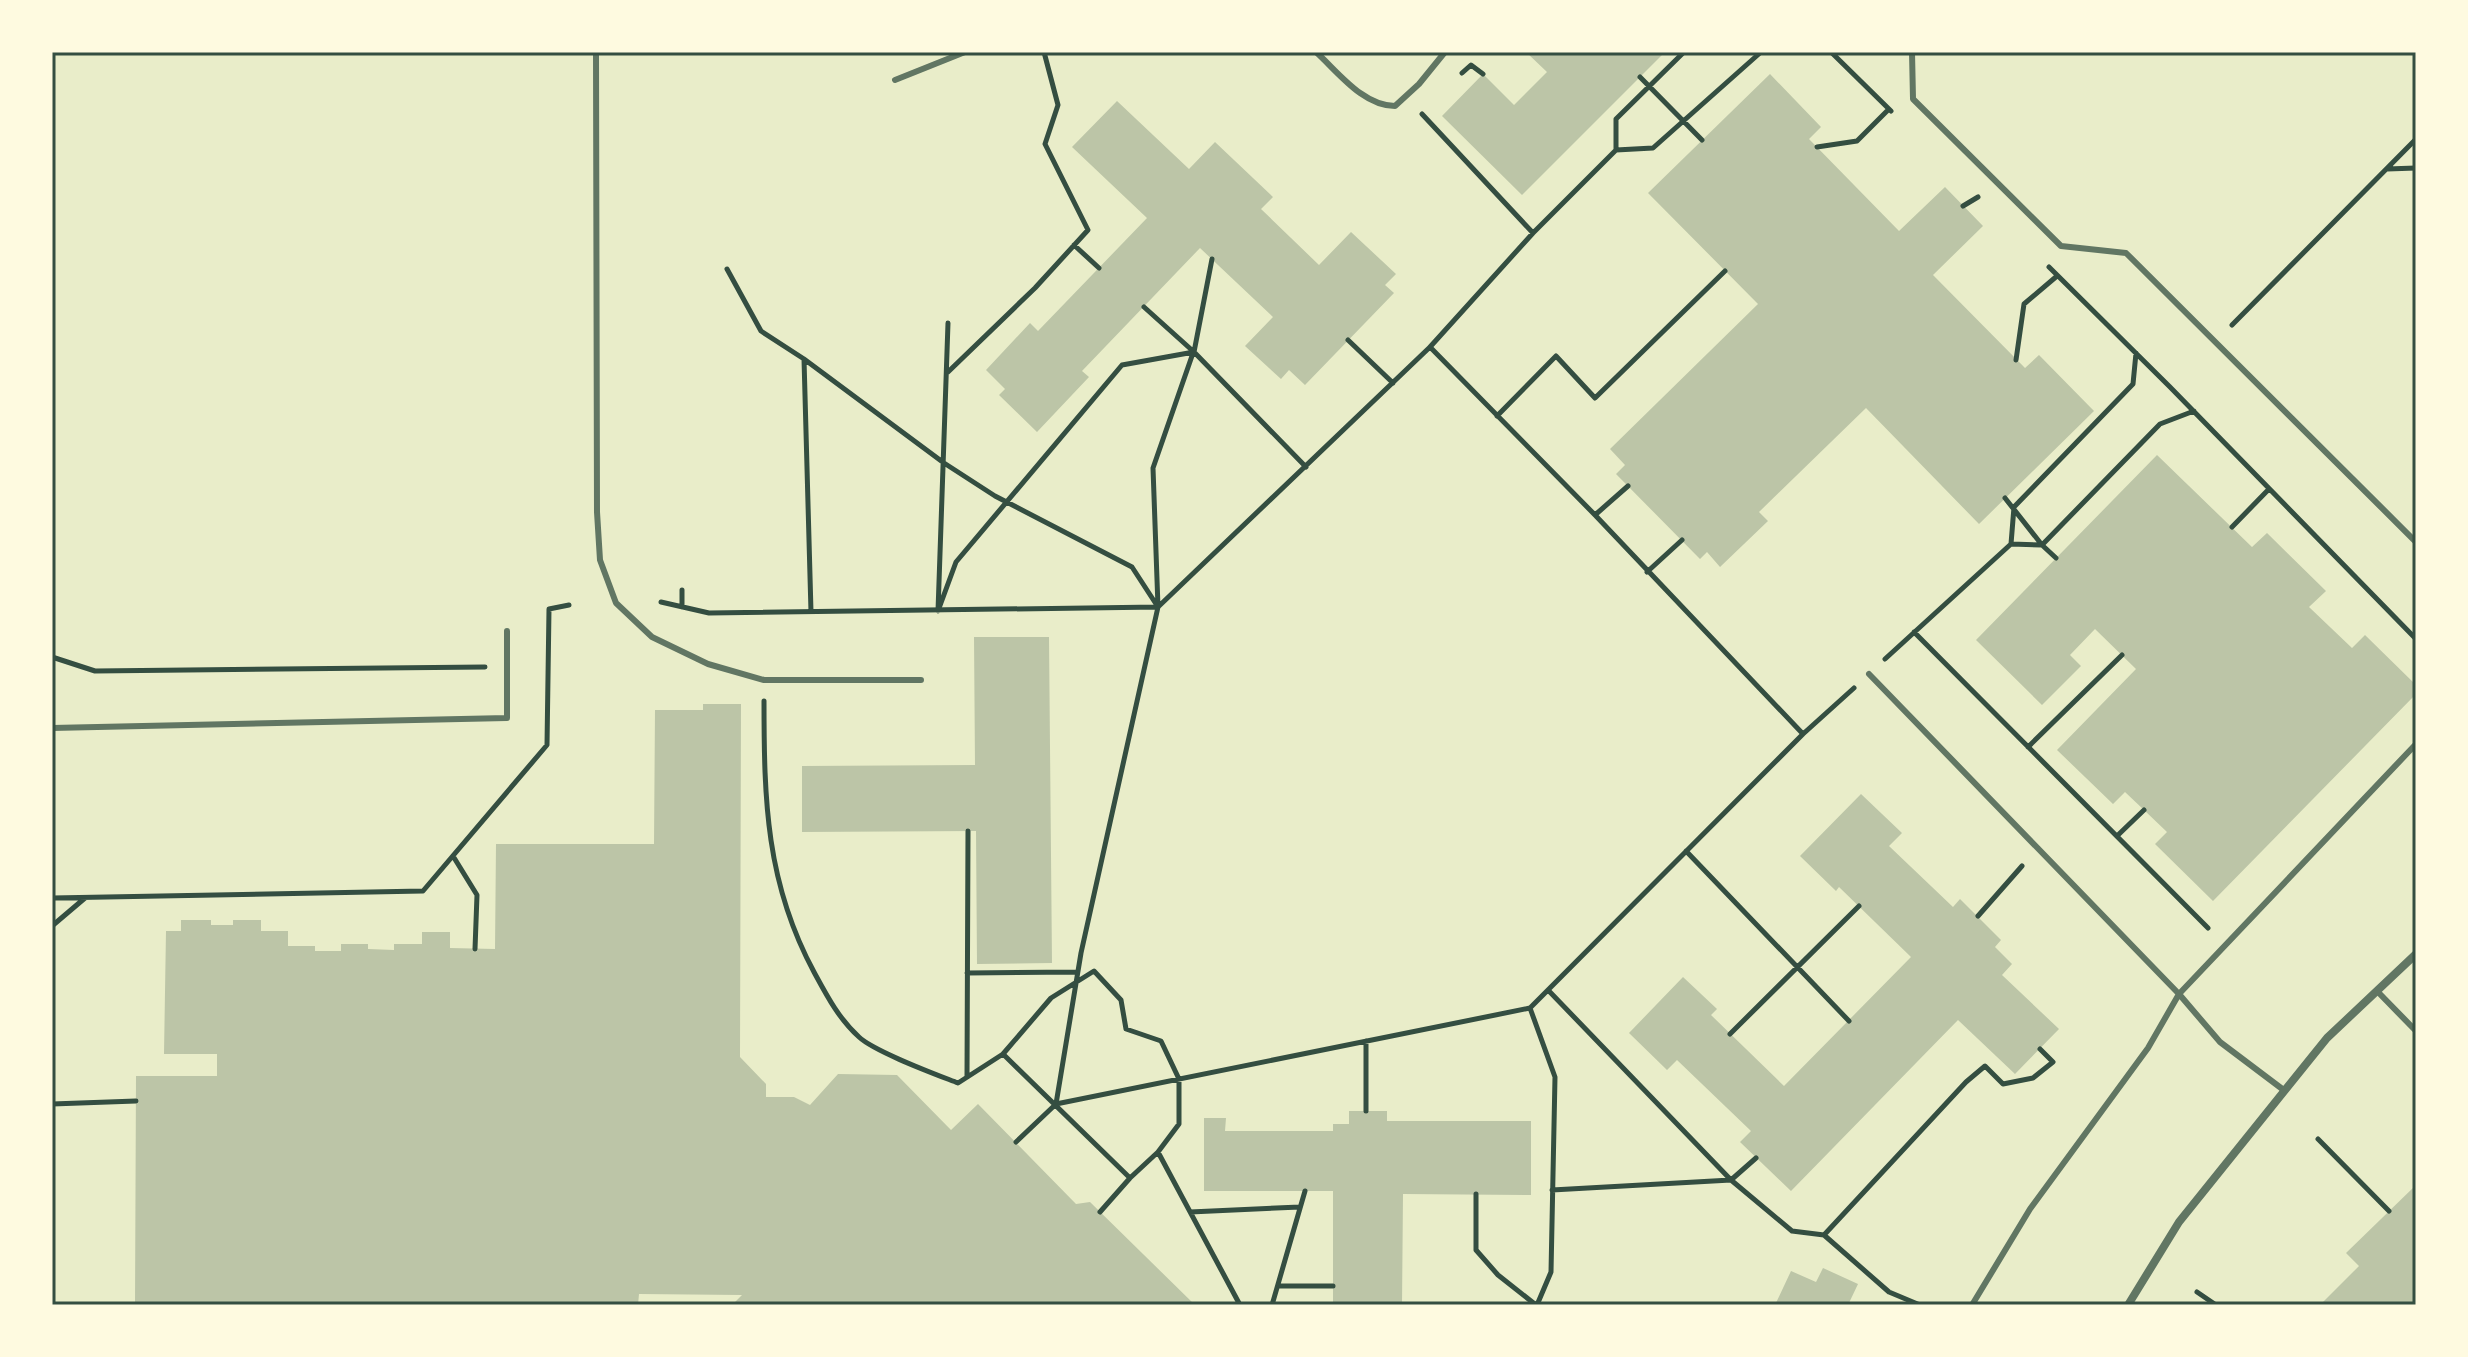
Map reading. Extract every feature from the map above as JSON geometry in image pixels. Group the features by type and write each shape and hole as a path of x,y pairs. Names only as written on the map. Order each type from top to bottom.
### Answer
{"street":[{"path":"2128,1305 2179,1222 2327,1038 2416,954"}],"lane":[{"path":"596,52 597,512 600,560 616,603 652,637 708,664 764,680 921,680"},
{"path":"895,80 965,52"},
{"path":"1316,52 1366,98 1382,106 1395,106 1445,52"},
{"path":"1912,52 1913,99 2061,246 2126,253 2416,542"},
{"path":"52,728 507,718 507,631"},
{"path":"1869,674 2179,994 2220,1042 2285,1091"},
{"path":"1972,1305 2030,1209 2148,1048 2179,994 2416,744"},
{"path":"2377,991 2416,1031"}],"path":[{"path":"947,373 1035,288 1088,230 1045,144 1058,105 1044,52"},
{"path":"1616,150 1616,119 1684,52"},
{"path":"661,602 709,613 1158,607 1430,347 1533,233 1616,150 1653,148 1761,52"},
{"path":"1831,52 1900,120"},
{"path":"1640,77 1702,140"},
{"path":"1406,96 1533,233"},
{"path":"1817,147 1857,141 1889,109"},
{"path":"2232,325 2416,139"},
{"path":"2387,169 2416,168"},
{"path":"1967,186 1989,208"},
{"path":"1963,206 1978,197"},
{"path":"1074,245 1099,268"},
{"path":"1056,1104 1077,972 1158,607 1153,468 1194,352 1212,259"},
{"path":"2046,264 2416,639"},
{"path":"727,269 761,331 804,359 944,463 1006,502 1132,567 1158,607"},
{"path":"1497,416 1556,356 1595,398 1725,271"},
{"path":"2016,360 2024,304 2057,276"},
{"path":"1144,307 1194,352 1306,467"},
{"path":"938,611 948,323"},
{"path":"1348,340 1393,383"},
{"path":"1430,347 1803,734"},
{"path":"938,611 956,562 1122,365 1194,352"},
{"path":"1016,1142 1056,1104 1530,1008 1803,734 2011,544 2014,507 2133,384 2136,353"},
{"path":"804,359 811,612"},
{"path":"2011,544 2042,545 2160,424 2194,411"},
{"path":"1595,515 1628,486"},
{"path":"2232,527 2269,489"},
{"path":"2005,498 2056,558"},
{"path":"1647,572 1682,540"},
{"path":"682,590 682,607"},
{"path":"52,898 423,891 547,745 549,609 569,605"},
{"path":"1914,632 2226,946"},
{"path":"2028,747 2122,655"},
{"path":"52,657 95,671 549,667"},
{"path":"764,680 764,778 769,836 781,894 799,944 832,1007 861,1039 958,1083 1003,1054 1051,998 1094,971 1121,1000 1126,1029 1161,1041 1179,1079 1179,1124 1158,1152 1100,1212"},
{"path":"2117,836 2144,810"},
{"path":"967,1078 968,831"},
{"path":"1978,916 2039,848"},
{"path":"1686,851 1849,1021"},
{"path":"453,856 477,895 475,949"},
{"path":"52,926 86,897"},
{"path":"1730,1034 1859,906"},
{"path":"967,973 1077,972"},
{"path":"1548,990 1731,1180 1792,1231 1824,1235 1889,1292 1920,1305"},
{"path":"1476,1194 1476,1250 1498,1275 1536,1305 1551,1272 1555,1077 1530,1008"},
{"path":"1366,1041 1366,1111"},
{"path":"1824,1235 1966,1082 1985,1066 2003,1084 2033,1078 2053,1062 2040,1049"},
{"path":"1003,1054 1130,1178"},
{"path":"52,1104 136,1101"},
{"path":"2318,1139 2389,1211"},
{"path":"1158,1152 1240,1305"},
{"path":"1552,1190 1731,1180 1756,1158"},
{"path":"1272,1305 1305,1191"},
{"path":"1190,1212 1300,1207"},
{"path":"1278,1286 1333,1286"},
{"path":"2197,1292 2216,1305"}],"building":[{"path":"1526,52 1665,52 1522,195 1442,116 1483,74 1514,105 1547,72"},
{"path":"1770,74 1821,127 1809,139 1899,231 1945,187 1983,226 1933,275 2025,368 2039,355 2094,411 1979,524 1866,408 1759,512 1768,521 1720,567 1707,552 1700,559 1616,474 1625,465 1610,449 1758,304 1648,193"},
{"path":"1117,101 1189,169 1215,142 1273,197 1261,209 1319,265 1351,232 1396,274 1385,285 1394,293 1305,385 1289,370 1281,379 1245,346 1273,317 1200,248 1082,371 1089,377 1037,432 999,395 1005,389 986,370 1030,323 1038,331 1147,218 1072,147"},
{"path":"2157,455 2252,547 2267,533 2326,591 2309,607 2352,648 2365,635 2416,685 2416,694 2213,901 2155,844 2167,832 2125,792 2113,804 2057,750 2136,669 2095,629 2070,655 2081,666 2042,705 1976,640"},
{"path":"974,637 1049,637 1052,963 977,964 976,831 802,832 802,766 975,765"},
{"path":"703,704 741,704 740,1057 766,1084 766,1097 794,1097 810,1105 838,1074 897,1075 951,1130 978,1104 1076,1204 1090,1202 1195,1305 732,1305 742,1295 639,1294 638,1305 135,1305 136,1076 217,1076 217,1054 164,1054 166,931 181,931 181,920 211,920 211,925 233,925 233,920 261,920 261,931 288,931 288,946 315,946 315,951 341,951 341,944 368,944 368,949 394,950 394,944 422,944 422,932 450,932 450,948 495,949 496,844 654,844 655,710 703,710"},
{"path":"1861,794 1902,833 1889,846 1953,907 1960,899 2001,940 1995,947 2012,964 2002,975 2059,1029 2015,1074 1958,1020 1791,1191 1740,1142 1751,1131 1677,1060 1667,1070 1629,1033 1683,977 1717,1009 1711,1015 1784,1086 1911,957 1839,887 1836,891 1800,856"},
{"path":"1349,1111 1387,1111 1387,1121 1531,1121 1531,1195 1403,1194 1402,1305 1333,1305 1333,1191 1204,1191 1204,1118 1226,1118 1225,1131 1333,1131 1333,1124 1349,1124"},
{"path":"2416,1185 2416,1305 2320,1305 2359,1266 2346,1253"},
{"path":"1823,1268 1858,1284 1848,1305 1775,1305 1791,1271 1816,1282"}]}
